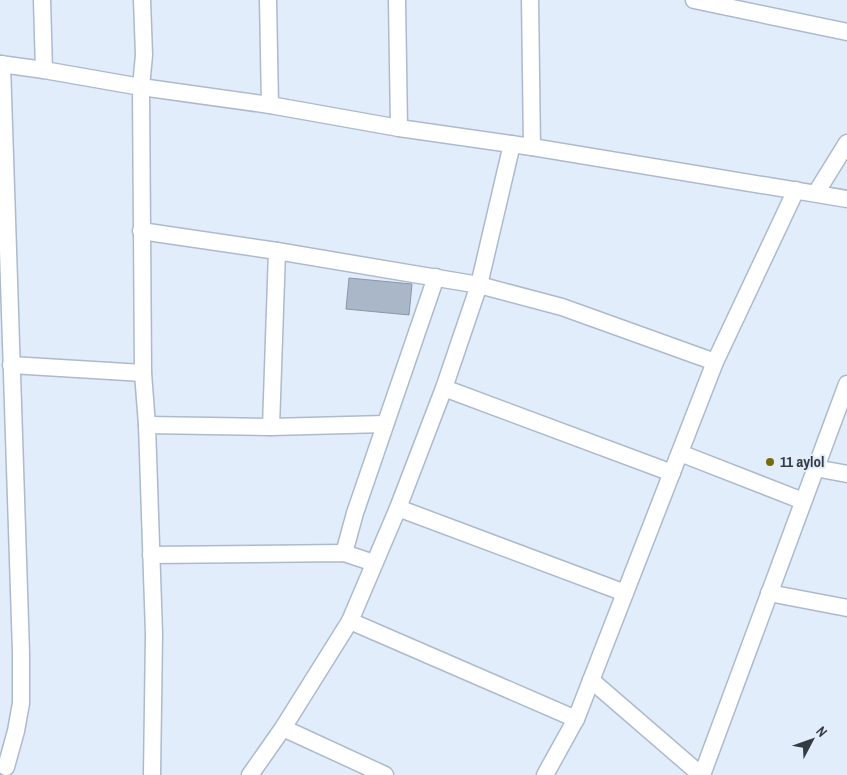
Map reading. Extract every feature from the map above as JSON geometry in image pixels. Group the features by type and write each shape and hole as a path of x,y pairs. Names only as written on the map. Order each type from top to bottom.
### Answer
{"street":[{"path":"42,0 44,70"},
{"path":"142,0 144,55 141,87 142,373 147,425 154,634 152,775"},
{"path":"268,0 270,106"},
{"path":"397,0 399,128"},
{"path":"530,0 532,147"},
{"path":"694,0 847,32"},
{"path":"8,769 21,703 22,654 3,206 1,64 399,128 532,147 847,199"},
{"path":"816,193 847,143"},
{"path":"250,775 283,728 350,622 398,508 444,388 479,285 512,144"},
{"path":"545,775 576,719 716,362 796,190"},
{"path":"141,231 277,251 479,285 562,307 716,362"},
{"path":"272,427 277,251"},
{"path":"344,552 355,513 436,278"},
{"path":"11,365 142,373"},
{"path":"591,680 701,775 847,384"},
{"path":"444,388 672,474"},
{"path":"147,425 272,427 385,424"},
{"path":"680,453 803,501"},
{"path":"815,468 847,474"},
{"path":"398,508 625,593"},
{"path":"151,555 344,552 374,563"},
{"path":"769,593 847,608"},
{"path":"350,622 576,719"},
{"path":"283,728 385,775"}],"building":[{"path":"349,278 412,284 409,315 346,309"}],"place":[{"name":"11 aylol","path":"770,462"}]}
